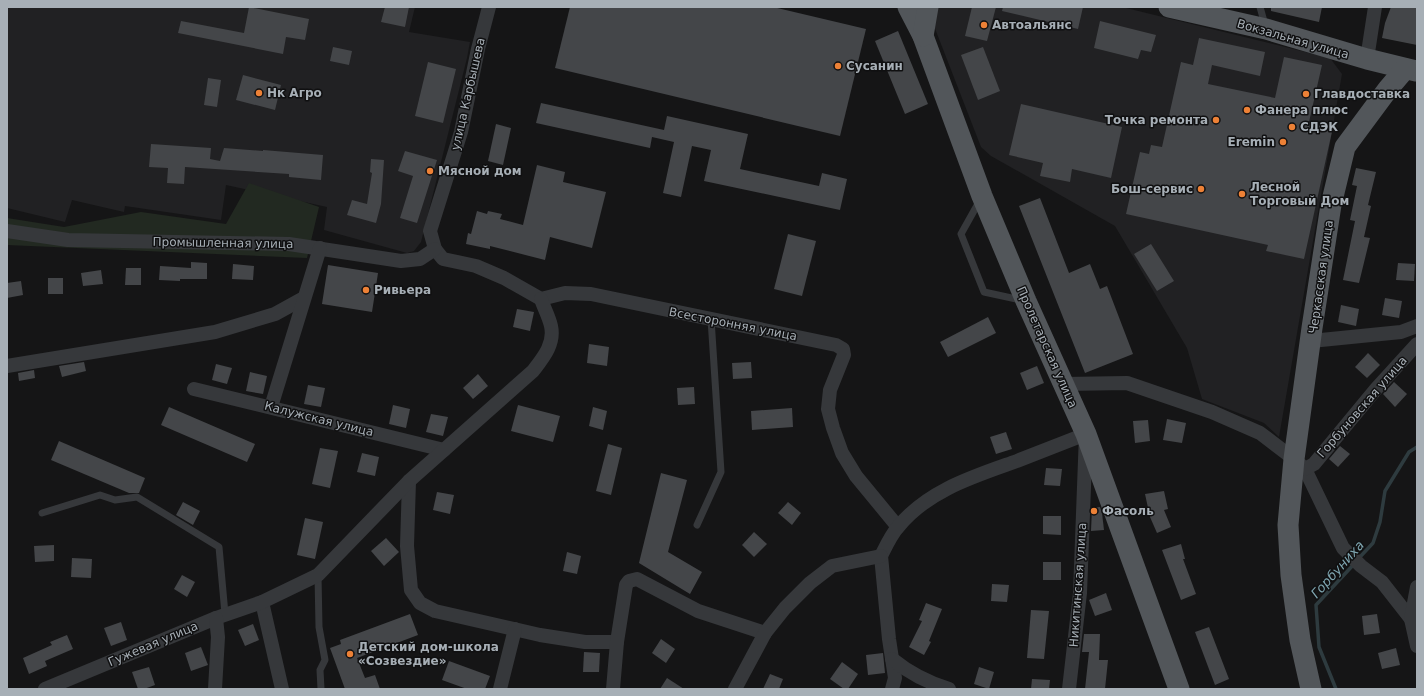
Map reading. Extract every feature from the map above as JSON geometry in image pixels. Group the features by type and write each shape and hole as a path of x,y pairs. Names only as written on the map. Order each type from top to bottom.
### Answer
{"main road":[{"name":"Пролетарская улица","path":"908,7 923,36 982,196 1026,301 1086,434 1179,689"},
{"path":"923,36 928,7"},
{"name":"Вокзальная улица","path":"1169,7 1266,29 1367,60 1411,70"},
{"name":"Черкасская улица","path":"1311,689 1300,640 1291,575 1288,525 1299,464 1311,341 1331,205 1345,147 1388,89 1411,70"}],"street":[{"name":"улица Карбышева","path":"435,249 430,231 461,132 478,49 489,7"},
{"path":"1367,60 1375,7"},
{"name":"Промышленная улица","path":"7,231 68,240 289,244 401,261 420,259 435,249"},
{"path":"271,407 320,248"},
{"path":"282,689 262,602 318,575 409,481 533,371 544,357 551,342 552,326 541,299 504,278 476,266 443,259 435,249"},
{"name":"Всесторонняя улица","path":"541,299 565,293 590,294 836,345 843,350 844,355 830,390 828,409 833,428 842,453 856,476 898,527"},
{"path":"7,366 215,332 275,314 304,298"},
{"path":"1311,341 1401,332 1417,326"},
{"name":"Горбуновская улица","path":"1299,464 1314,464 1376,389 1417,344"},
{"path":"1064,384 1127,383 1212,412 1260,433 1299,464 1344,548 1361,566 1382,582 1411,619"},
{"name":"Калужская улица","path":"194,388 444,450"},
{"path":"892,689 894,678 881,556 898,527 911,513 928,499 953,485 1048,450 1086,434"},
{"name":"Никитинская улица","path":"1069,689 1080,593 1086,434"},
{"path":"409,481 407,546 411,590 420,603 435,611 516,630 585,642 617,642"},
{"path":"735,689 765,633 785,608 810,583 832,566 881,556"},
{"path":"613,689 617,642 626,585 629,581 637,579 698,611 765,633"},
{"path":"1417,588 1411,619 1417,646"},
{"name":"Гужевая улица","path":"45,689 220,616 262,602"},
{"path":"215,689 220,616"},
{"path":"500,689 516,630"},
{"path":"892,659 904,669 941,687 949,689"}],"lane":[{"path":"1260,7 1266,29"},
{"path":"982,196 961,234 984,292 1026,301"},
{"path":"697,525 721,472 711,319"},
{"path":"42,512 100,495 116,500 137,497 219,547 220,616"},
{"path":"318,575 319,627 325,660 320,670 321,689"}],"shaded area":[{"path":"7,7 415,7 409,32 470,42 421,242 414,251 407,253 324,230 327,207 226,185 221,220 125,206 124,212 72,200 65,222 7,208"},
{"path":"938,7 1122,7 1330,58 1342,74 1279,437 1264,423 1202,399 1187,348 1115,226 991,156 981,147 934,26"},
{"path":"249,183 319,207 307,258 7,245 7,218 64,227 141,212 226,224"}],"building":[{"path":"249,7 309,19 305,40 286,37 283,54 178,33 181,21 244,33"},
{"path":"385,7 409,7 405,27 381,22"},
{"path":"570,7 773,7 866,29 840,136 555,68"},
{"path":"972,7 996,7 987,41 965,36"},
{"path":"1003,7 1083,7 1078,29 1002,11"},
{"path":"1271,7 1322,7 1319,22 1271,11"},
{"path":"1391,7 1417,7 1417,45 1382,38 1385,23"},
{"path":"1100,21 1156,35 1151,52 1141,50 1138,59 1094,48"},
{"path":"898,31 928,104 905,114 875,41"},
{"path":"1199,38 1265,52 1260,76 1212,65 1208,84 1275,98 1284,57 1322,65 1309,122 1333,127 1304,259 1266,251 1268,245 1126,214 1140,152 1149,154 1151,145 1162,147 1181,62 1193,65"},
{"path":"333,47 352,51 349,65 330,61"},
{"path":"983,47 1000,91 978,100 961,55"},
{"path":"428,62 456,69 443,123 415,116"},
{"path":"243,75 281,85 275,110 236,100"},
{"path":"208,78 221,80 217,107 204,105"},
{"path":"541,103 664,130 667,116 748,134 740,169 819,186 822,173 847,179 840,210 704,181 711,150 692,146 681,197 663,193 674,142 652,137 650,148 536,123"},
{"path":"1021,104 1122,127 1111,178 1072,169 1070,182 1040,176 1043,163 1009,155"},
{"path":"496,124 511,128 503,165 488,161"},
{"path":"151,144 211,148 210,159 220,161 224,148 323,155 321,180 289,177 289,174 185,167 184,184 167,183 168,168 149,167"},
{"path":"405,151 437,160 417,223 400,218 413,176 398,171"},
{"path":"371,159 384,160 381,204 376,223 347,215 352,200 367,204 372,173 370,172"},
{"path":"537,165 565,172 563,182 606,192 592,248 550,237 545,260 490,246 490,249 466,244 468,233 471,234 477,211 487,214 488,211 502,214 500,219 523,225"},
{"path":"1356,168 1376,172 1368,205 1371,206 1364,237 1370,238 1359,283 1343,280 1355,221 1350,220 1357,186 1352,185"},
{"path":"1040,198 1069,273 1090,264 1100,289 1107,286 1133,354 1085,373 1019,206"},
{"path":"788,234 816,241 802,296 774,289"},
{"path":"1151,244 1174,281 1157,291 1134,254"},
{"path":"191,262 207,263 207,279 180,279 180,281 159,280 160,266 191,268"},
{"path":"1398,263 1415,264 1414,281 1396,280"},
{"path":"233,264 254,266 253,280 232,279"},
{"path":"328,265 378,273 372,312 322,304"},
{"path":"126,268 141,268 141,285 125,285"},
{"path":"101,270 103,284 83,286 81,273"},
{"path":"48,278 63,278 63,294 48,294"},
{"path":"21,281 23,295 7,298 7,283"},
{"path":"1385,298 1402,301 1399,318 1382,315"},
{"path":"1341,305 1359,309 1356,326 1338,322"},
{"path":"517,309 534,312 530,331 513,327"},
{"path":"988,317 996,333 948,357 940,342"},
{"path":"589,344 609,347 607,366 587,363"},
{"path":"1368,353 1380,365 1367,378 1355,367"},
{"path":"84,362 86,371 62,377 59,366"},
{"path":"751,362 752,378 733,379 732,363"},
{"path":"216,364 232,368 227,384 212,380"},
{"path":"1037,366 1044,383 1027,390 1020,373"},
{"path":"34,370 35,378 19,381 18,373"},
{"path":"250,372 267,376 263,394 246,391"},
{"path":"478,374 488,386 473,399 463,388"},
{"path":"1394,382 1407,394 1395,407 1383,394"},
{"path":"308,385 325,388 321,407 304,404"},
{"path":"694,387 695,404 678,405 677,388"},
{"path":"393,405 410,409 406,428 389,424"},
{"path":"518,405 560,416 553,442 511,431"},
{"path":"169,407 255,444 247,462 161,425"},
{"path":"593,407 607,411 603,430 589,426"},
{"path":"792,408 793,427 752,430 751,411"},
{"path":"431,414 448,417 443,436 426,432"},
{"path":"1167,419 1186,423 1182,443 1163,440"},
{"path":"1148,420 1150,441 1135,443 1133,421"},
{"path":"1006,432 1012,449 996,454 990,437"},
{"path":"59,441 145,478 139,493 129,493 51,460"},
{"path":"608,444 622,448 611,495 596,491"},
{"path":"1340,446 1350,454 1338,467 1329,459"},
{"path":"320,448 338,451 330,488 312,484"},
{"path":"362,453 379,457 375,476 357,472"},
{"path":"1046,468 1062,469 1060,486 1044,485"},
{"path":"661,473 687,480 668,552 702,572 690,594 639,563"},
{"path":"1164,491 1168,509 1164,510 1171,527 1157,533 1150,517 1145,494"},
{"path":"437,492 454,495 450,514 433,510"},
{"path":"183,502 200,511 193,525 176,515"},
{"path":"788,502 801,513 792,525 778,513"},
{"path":"1100,507 1104,530 1091,531 1092,508"},
{"path":"1043,516 1061,516 1061,535 1043,534"},
{"path":"305,518 323,522 315,559 297,555"},
{"path":"754,532 767,544 754,557 742,545"},
{"path":"386,538 399,552 384,566 371,551"},
{"path":"1181,544 1185,559 1183,559 1196,594 1181,600 1162,550"},
{"path":"54,545 54,561 35,562 34,546"},
{"path":"567,552 581,556 577,574 563,571"},
{"path":"72,558 92,559 91,578 71,577"},
{"path":"1043,562 1061,562 1061,580 1043,580"},
{"path":"182,575 195,582 187,597 174,589"},
{"path":"992,584 1009,585 1007,602 991,601"},
{"path":"1106,593 1112,610 1095,616 1089,600"},
{"path":"926,603 942,609 929,641 931,642 924,655 909,647 922,621 919,620"},
{"path":"1031,610 1049,611 1044,659 1027,658"},
{"name":"Детский дом-школа «Созвездие»","path":"410,614 418,635 357,658 365,678 375,675 380,689 345,689 330,648 341,644 340,640"},
{"path":"1377,614 1380,633 1364,635 1362,616"},
{"path":"121,622 127,640 111,646 104,628"},
{"path":"253,624 259,640 245,646 238,630"},
{"path":"1209,627 1229,679 1215,685 1195,632"},
{"path":"1084,634 1100,634 1099,660 1108,660 1105,689 1085,689 1089,652 1082,652"},
{"path":"67,635 73,649 45,661 47,666 29,674 23,658 52,645 50,642"},
{"path":"661,639 675,649 666,663 652,653"},
{"path":"201,647 208,665 191,671 185,653"},
{"path":"1396,648 1400,665 1382,669 1378,653"},
{"path":"584,652 600,653 599,672 583,672"},
{"path":"883,653 885,673 868,675 866,655"},
{"path":"449,661 490,676 485,689 467,689 442,680"},
{"path":"842,662 858,674 848,689 844,689 830,679"},
{"path":"149,667 155,685 144,689 138,689 132,672"},
{"path":"979,667 994,672 989,689 974,684"},
{"path":"770,674 783,679 779,689 763,689"},
{"path":"667,678 684,689 660,689"},
{"path":"1032,679 1050,680 1049,689 1031,689"}],"waterway":[{"name":"Горбуниха","path":"1359,558 1373,543 1380,522 1385,491 1409,452 1417,447"},
{"name":"Горбуниха","path":"1336,689 1319,647 1316,605 1355,563"}],"place":[{"name":"Автоальянс","path":"984,25"},
{"name":"Сусанин","path":"838,66"},
{"name":"Нк Агро","path":"259,93"},
{"name":"Главдоставка","path":"1306,94"},
{"name":"Фанера плюс","path":"1247,110"},
{"name":"Точка ремонта","path":"1216,120"},
{"name":"СДЭК","path":"1292,127"},
{"name":"Eremin","path":"1283,142"},
{"name":"Мясной дом","path":"430,171"},
{"name":"Бош-сервис","path":"1201,189"},
{"name":"Лесной Торговый Дом","path":"1242,194"},
{"name":"Ривьера","path":"366,290"},
{"name":"Фасоль","path":"1094,511"},
{"name":"Детский дом-школа «Созвездие»","path":"350,654"}]}
